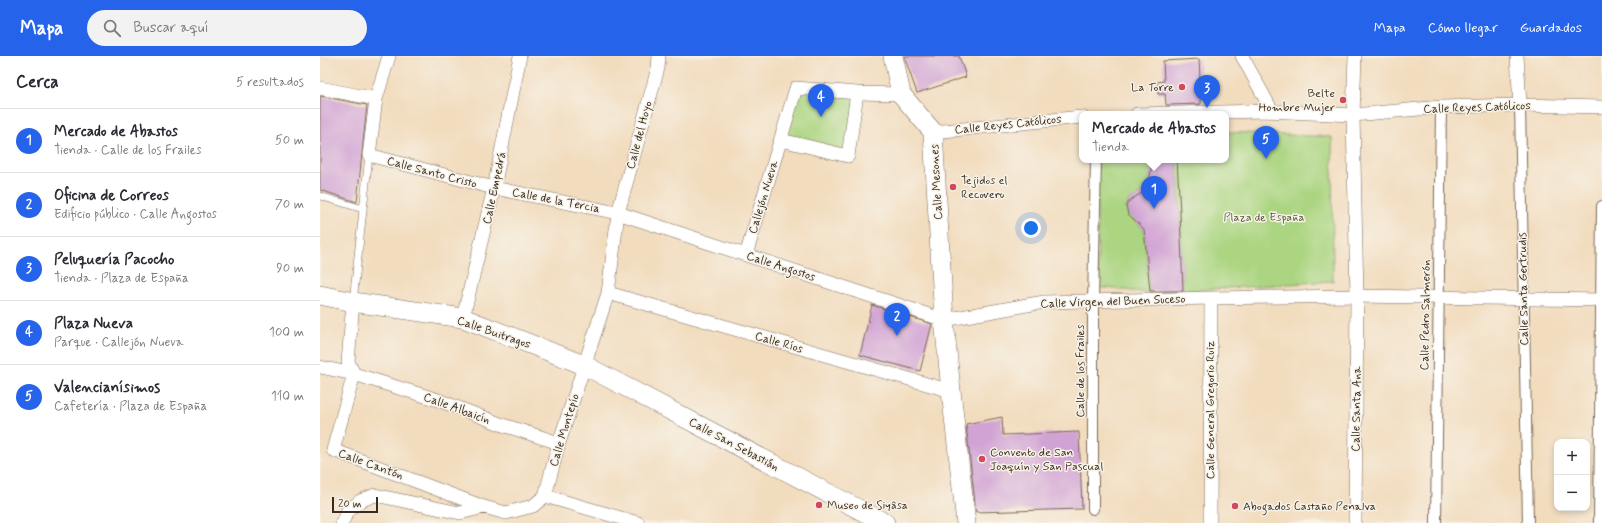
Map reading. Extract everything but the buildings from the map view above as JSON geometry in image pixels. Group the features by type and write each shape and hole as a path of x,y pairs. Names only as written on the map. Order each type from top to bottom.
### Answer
{"main road":[{"name":"Calle Mesones","path":"893,56 901,94 933,132 944,320 966,523"},
{"name":"Calle Buitragos","path":"320,295 353,302 464,318 584,365"},
{"name":"Calle San Sebastián","path":"584,365 885,523"}],"street":[{"path":"369,155 376,99 389,56"},
{"name":"Calle Empedrá","path":"464,318 494,188 520,56"},
{"name":"Calle del Hoyo","path":"608,293 618,213 656,76 659,56"},
{"path":"1242,56 1272,111"},
{"path":"1355,56 1353,115 1358,296"},
{"name":"Calle Santa Gertrudis","path":"1517,56 1520,105 1528,523"},
{"path":"320,88 376,99"},
{"name":"Callejón Nueva","path":"746,255 796,88 857,93"},
{"path":"781,140 848,156 857,93 901,94"},
{"name":"Calle Reyes Católicos","path":"1353,115 1441,107 1520,105 1602,107"},
{"name":"Calle Pedro Salmerón","path":"1436,523 1441,107"},
{"path":"1229,112 1272,111 1353,115"},
{"name":"Calle Reyes Católicos","path":"933,132 1079,116"},
{"name":"Calle Santo Cristo","path":"369,155 494,188"},
{"name":"Calle de los Frailes","path":"1093,509 1093,302 1096,163"},
{"name":"Calle de la Tercia","path":"494,188 618,213"},
{"path":"1599,523 1602,206"},
{"name":"Calle Angostos","path":"618,213 944,320"},
{"name":"Calle Montepío","path":"545,496 559,443 608,293"},
{"name":"Calle Ríos","path":"608,293 951,391"},
{"path":"1211,298 1358,296 1602,300"},
{"name":"Calle Santa Ana","path":"1355,523 1358,296"},
{"name":"Calle Virgen del Buen Suceso","path":"944,320 1044,302 1211,298"},
{"name":"Calle General Gregorio Ruiz","path":"1210,523 1211,298"},
{"path":"353,302 348,362 354,374"},
{"name":"Calle Albaicín","path":"321,370 354,374 438,400 503,425 559,443"},
{"name":"Calle Cantón","path":"354,374 333,450 484,507"},
{"path":"342,523 348,512 360,501 376,495 460,513 484,507 506,513 533,506 545,496 638,523"}],"lane":[{"path":"353,302 369,155"},
{"path":"320,196 363,209"}],"green space":[{"path":"796,88 857,93 848,156 781,140"},
{"name":"Plaza de España","path":"1229,132 1332,137 1333,281 1183,291 1177,163 1229,163"},
{"path":"1097,163 1151,163 1147,190 1130,200 1126,206 1128,214 1144,229 1150,293 1098,287"}],"place":[{"name":"La Torre","path":"1182,87"},
{"name":"Belte Hombre Mujer","path":"1343,100"},
{"name":"Peluquería Pacocho","path":"1207,108"},
{"name":"Plaza Nueva","path":"821,117"},
{"name":"Valencianísimos","path":"1266,159"},
{"name":"Tejidos el Recovero","path":"953,187"},
{"name":"Mercado de Abastos","path":"1154,209"},
{"name":"Oficina de Correos","path":"897,336"},
{"name":"Convento de San Joaquín y San Pascual","path":"982,459"},
{"name":"Museo de Siyâsa","path":"819,505"},
{"name":"Abogados Castaño Penalva","path":"1235,506"}]}
